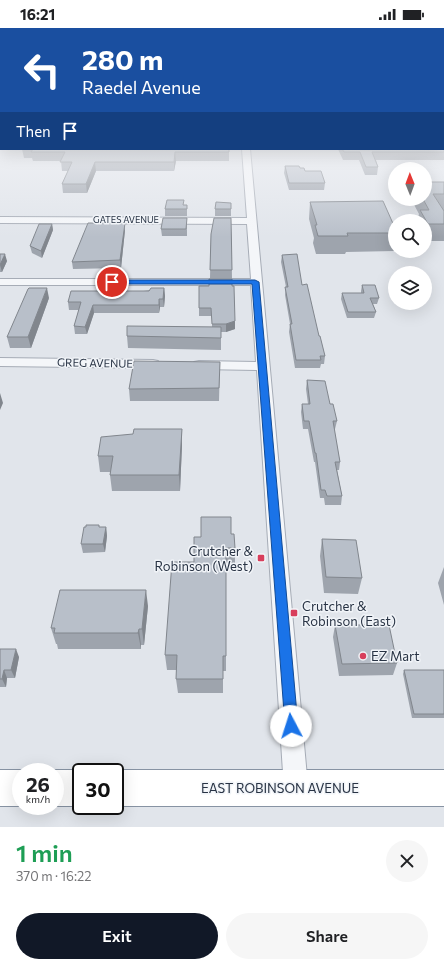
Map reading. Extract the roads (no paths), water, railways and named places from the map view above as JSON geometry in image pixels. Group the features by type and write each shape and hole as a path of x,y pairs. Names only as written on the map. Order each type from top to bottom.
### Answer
{"highway":[{"path":"0,788 12,788"},
{"name":"EAST ROBINSON AVENUE","path":"124,788 444,788"}],"street":[{"path":"247,162 255,282 296,788"},
{"name":"GATES AVENUE","path":"0,220 252,221"},
{"path":"0,282 255,282"},
{"name":"GREG AVENUE","path":"0,362 168,364"},
{"path":"184,364 262,366"}],"place":[{"name":"Crutcher & Robinson (West)","path":"261,558"},
{"name":"Crutcher & Robinson (East)","path":"294,613"},
{"name":"EZ Mart","path":"363,656"}]}
